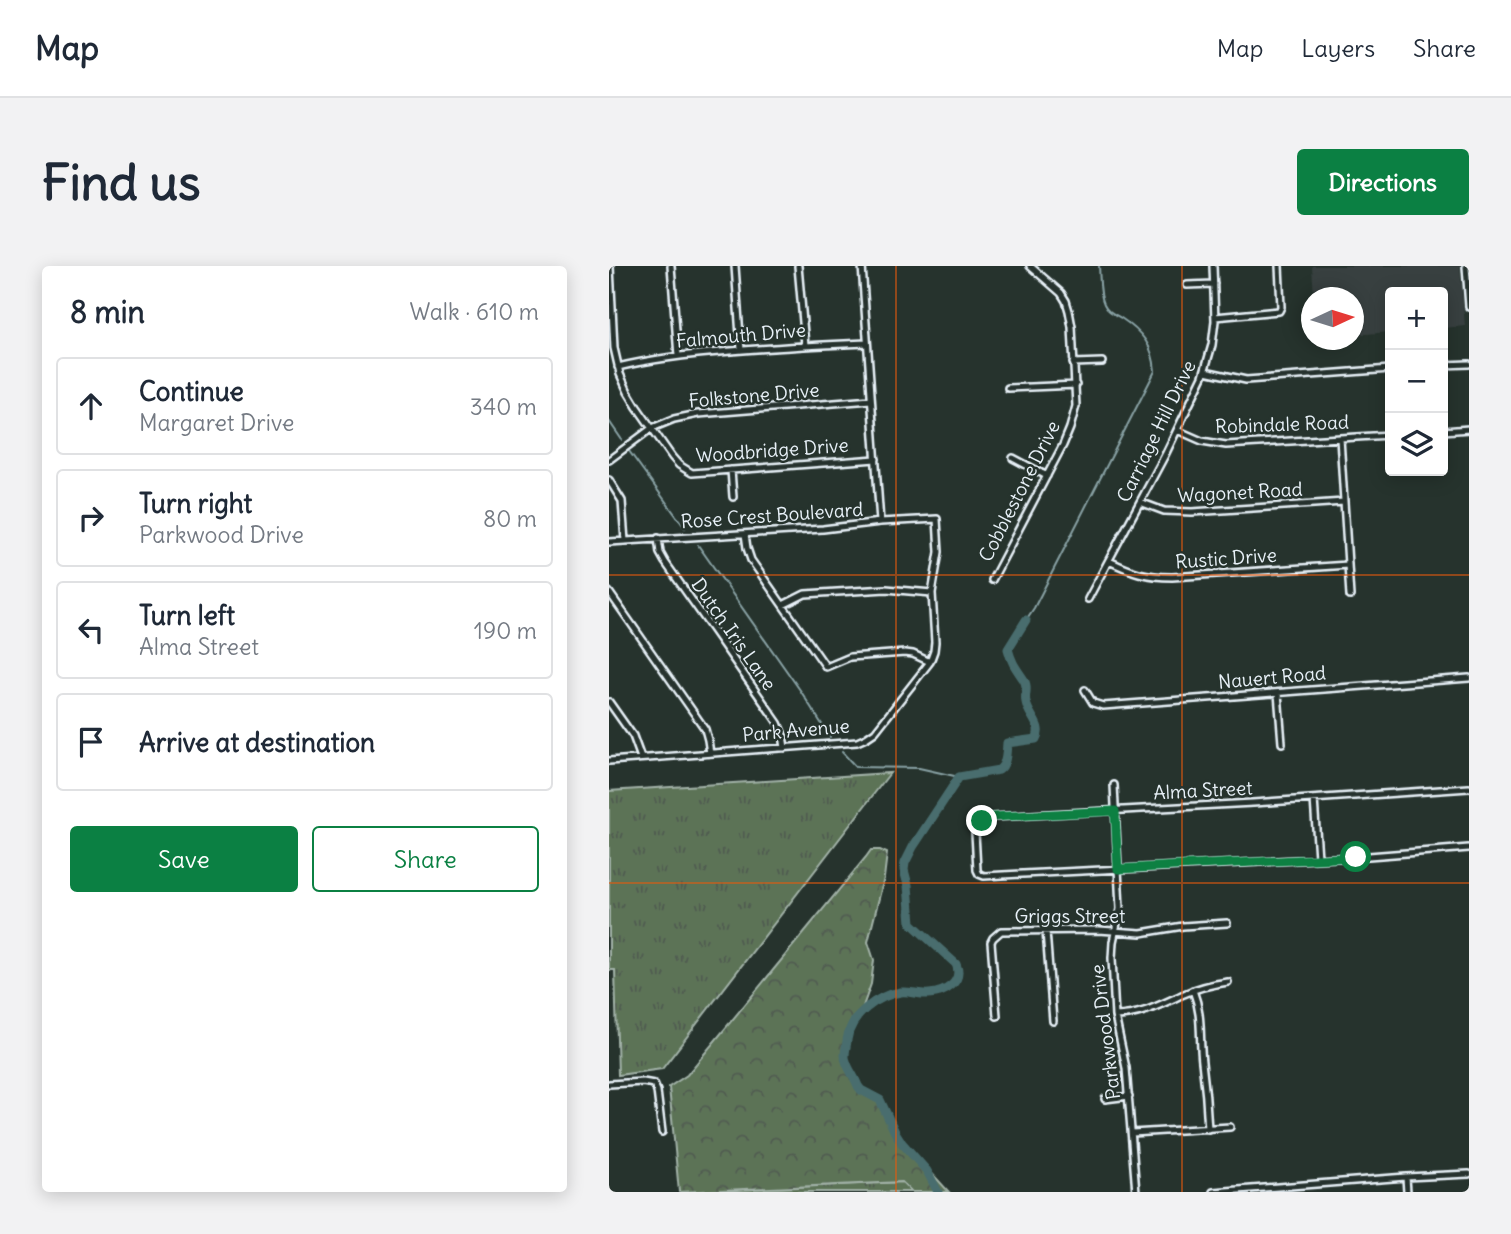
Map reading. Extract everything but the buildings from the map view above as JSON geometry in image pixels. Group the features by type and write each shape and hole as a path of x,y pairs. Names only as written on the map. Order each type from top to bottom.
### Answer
{"street":[{"name":"Woodbridge Drive","path":"610,266 614,348 618,367 628,392 672,457 688,472 876,459"},
{"path":"671,266 678,356"},
{"path":"735,266 741,350"},
{"path":"798,266 805,345"},
{"path":"862,266 880,522"},
{"name":"Cobblestone Drive","path":"992,580 1063,445 1075,414 1072,327 1066,301 1054,286 1030,266"},
{"name":"Carriage Hill Drive","path":"1088,599 1205,371 1212,345 1215,317 1213,266"},
{"path":"1215,317 1279,312 1282,307 1279,266"},
{"path":"1466,266 1469,307"},
{"path":"1187,285 1214,284"},
{"name":"Falmouth Drive","path":"618,367 678,356 805,345 867,343"},
{"path":"1073,363 1102,362"},
{"path":"1448,365 1469,364"},
{"path":"1205,371 1246,380 1385,369"},
{"path":"1008,388 1076,385"},
{"name":"Folkstone Drive","path":"609,460 652,428 674,419 698,414 871,400"},
{"path":"1448,430 1469,429"},
{"name":"Robindale Road","path":"1177,430 1202,441 1226,445 1385,435"},
{"path":"1340,439 1350,596"},
{"path":"1013,458 1047,476"},
{"path":"731,470 733,497"},
{"path":"609,480 622,501 625,541"},
{"name":"Wagonet Road","path":"1140,502 1164,511 1192,512 1344,502"},
{"name":"Rose Crest Boulevard","path":"609,542 937,519 940,552 932,593"},
{"path":"745,534 751,560 826,667 850,657 905,653 930,662 934,651 932,593 886,589 804,594 783,605"},
{"name":"Dutch Iris Lane","path":"658,538 660,553 665,562 778,723 785,748"},
{"name":"Rustic Drive","path":"1109,561 1150,577 1348,565"},
{"path":"609,592 705,729 710,753"},
{"name":"Park Avenue","path":"609,761 857,742 875,732 930,662"},
{"name":"Nauert Road","path":"1085,690 1093,703 1103,706 1469,678"},
{"path":"1278,693 1282,743"},
{"path":"609,702 633,736 641,758"},
{"name":"Parkwood Drive","path":"1114,785 1120,909 1114,931 1112,958 1115,1016 1125,1059 1136,1192"},
{"name":"Alma Street","path":"1118,869 985,876 979,874 975,861 976,827 986,819 1469,788"},
{"path":"1314,799 1318,858"},
{"path":"1118,869 1469,848"},
{"name":"Griggs Street","path":"997,1016 991,942 1001,931 1141,933 1183,926 1227,923"},
{"path":"1046,931 1053,1021"},
{"path":"1115,1016 1140,1014 1193,990 1228,982"},
{"path":"1193,990 1202,1028 1208,1129"},
{"path":"609,1084 654,1084 662,1132"},
{"path":"1105,1098 1129,1096"},
{"path":"1132,1133 1230,1127"},
{"path":"1213,1192 1469,1174 1469,1182"},
{"path":"1406,1177 1407,1192"}],"shaded area":[{"path":"1312,266 1460,266 1465,326 1448,328 1448,287 1385,287 1385,332 1364,334 1364,287 1313,287"}],"green space":[{"path":"890,773 662,1069 618,1075 615,970 609,970 609,791"},
{"path":"871,850 887,853 884,878 868,942 874,960 871,984 862,1009 850,1024 846,1046 851,1076 856,1086 877,1095 894,1132 949,1192 912,1192 902,1182 679,1192 669,1087 687,1075"},
{"path":"903,1182 912,1192 690,1192"}],"waterway":[{"path":"1026,620 1155,371 1152,354 1145,340 1105,306 1100,290 1099,266"},
{"path":"609,421 622,440"},
{"path":"629,451 685,528"},
{"path":"698,545 830,737"},
{"path":"938,1192 927,1171 895,1132 880,1100 858,1086 845,1059 845,1050 853,1022 875,1002 901,992 935,993 947,989 955,981 958,970 956,964 911,923 905,863 959,777 999,770 1005,761 1007,743 1036,739 1038,730 1027,707 1025,683 1008,649 1026,620"},
{"path":"842,752 856,767 919,768 959,777"}],"route":[{"path":"982,821 992,817 1115,811 1118,869 1356,857"}]}
